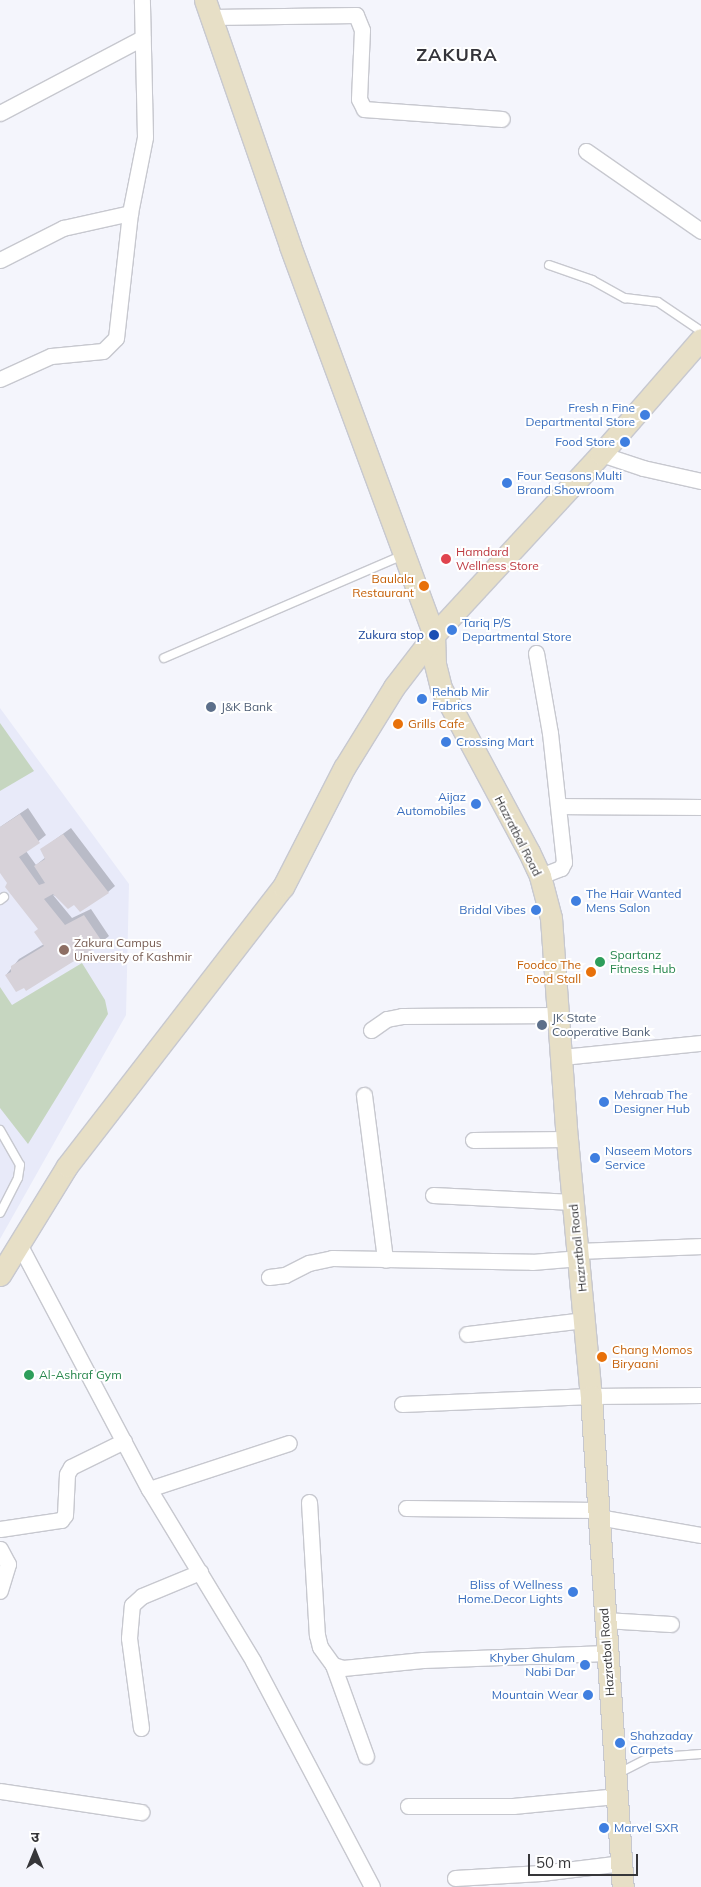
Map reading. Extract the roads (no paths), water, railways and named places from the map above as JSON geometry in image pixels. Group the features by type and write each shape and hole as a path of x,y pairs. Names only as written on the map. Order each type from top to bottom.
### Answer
{"main road":[{"name":"Hazratbal Road","path":"209,9 246,122 402,555 434,635 435,664 441,688 540,876 551,918 560,1015 567,1140 592,1396 604,1620 623,1887"},
{"path":"2,1265 67,1166 283,887 379,708 434,635 601,454 701,340"}],"street":[{"path":"0,379 51,356 103,351 111,346 116,338 130,213 145,137 142,0"},
{"path":"209,9 356,15 362,30 359,99 364,109 502,119"},
{"path":"0,113 142,38"},
{"path":"586,151 701,231"},
{"path":"0,260 52,232 130,213"},
{"path":"601,454 643,468 701,481"},
{"path":"536,653 559,806 564,862 561,868 540,876"},
{"path":"559,806 701,807"},
{"path":"372,1030 388,1019 402,1016 560,1015"},
{"path":"562,1057 701,1043"},
{"path":"364,1094 385,1260"},
{"path":"473,1140 567,1140"},
{"path":"433,1195 573,1202"},
{"path":"18,1242 149,1489 258,1670 372,1887"},
{"path":"269,1277 285,1275 318,1259 532,1262 579,1254 701,1246"},
{"path":"467,1334 585,1320"},
{"path":"402,1404 592,1396 701,1395"},
{"path":"0,1529 61,1520 64,1515 67,1474 71,1467 124,1441"},
{"path":"149,1489 289,1444"},
{"path":"309,1502 320,1647 333,1665 366,1756"},
{"path":"406,1508 598,1514 701,1535"},
{"path":"0,1549 8,1564 0,1591"},
{"path":"142,1728 129,1638 132,1605 142,1596 200,1572"},
{"path":"604,1620 671,1624"},
{"path":"333,1665 343,1668 423,1660 607,1653"},
{"path":"408,1806 512,1806 616,1786"},
{"path":"0,1791 141,1812"},
{"path":"456,1878 541,1873 622,1863"}],"lane":[{"path":"549,265 592,280 625,298 658,302 701,330"},
{"path":"164,658 402,555"},
{"path":"0,1130 20,1165 18,1178 0,1213"},
{"path":"616,1786 648,1758 701,1754"}],"place":[{"name":"Fresh n Fine Departmental Store","path":"645,415"},
{"name":"Food Store","path":"625,442"},
{"name":"Four Seasons Multi Brand Showroom","path":"507,483"},
{"name":"Hamdard Wellness Store","path":"446,559"},
{"name":"Baulala Restaurant","path":"424,586"},
{"name":"Tariq P/S Departmental Store","path":"452,630"},
{"name":"Zukura stop","path":"434,635"},
{"name":"Rehab Mir Fabrics","path":"422,699"},
{"name":"J&K Bank","path":"211,707"},
{"name":"Grills Cafe","path":"398,724"},
{"name":"Crossing Mart","path":"446,742"},
{"name":"Aijaz Automobiles","path":"476,804"},
{"name":"The Hair Wanted Mens Salon","path":"576,901"},
{"name":"Bridal Vibes","path":"536,910"},
{"name":"Zakura Campus University of Kashmir","path":"64,950"},
{"name":"Spartanz Fitness Hub","path":"600,962"},
{"name":"Foodco The Food Stall","path":"591,972"},
{"name":"JK State Cooperative Bank","path":"542,1025"},
{"name":"Mehraab The Designer Hub","path":"604,1102"},
{"name":"Naseem Motors Service","path":"595,1158"},
{"name":"Chang Momos Biryaani","path":"602,1357"},
{"name":"Al-Ashraf Gym","path":"29,1375"},
{"name":"Bliss of Wellness Home.Decor Lights","path":"573,1592"},
{"name":"Khyber Ghulam Nabi Dar","path":"585,1665"},
{"name":"Mountain Wear","path":"588,1695"},
{"name":"Shahzaday Carpets","path":"620,1743"},
{"name":"Marvel SXR","path":"604,1828"}],"district":[{"name":"ZAKURA","path":"457,55"}]}
